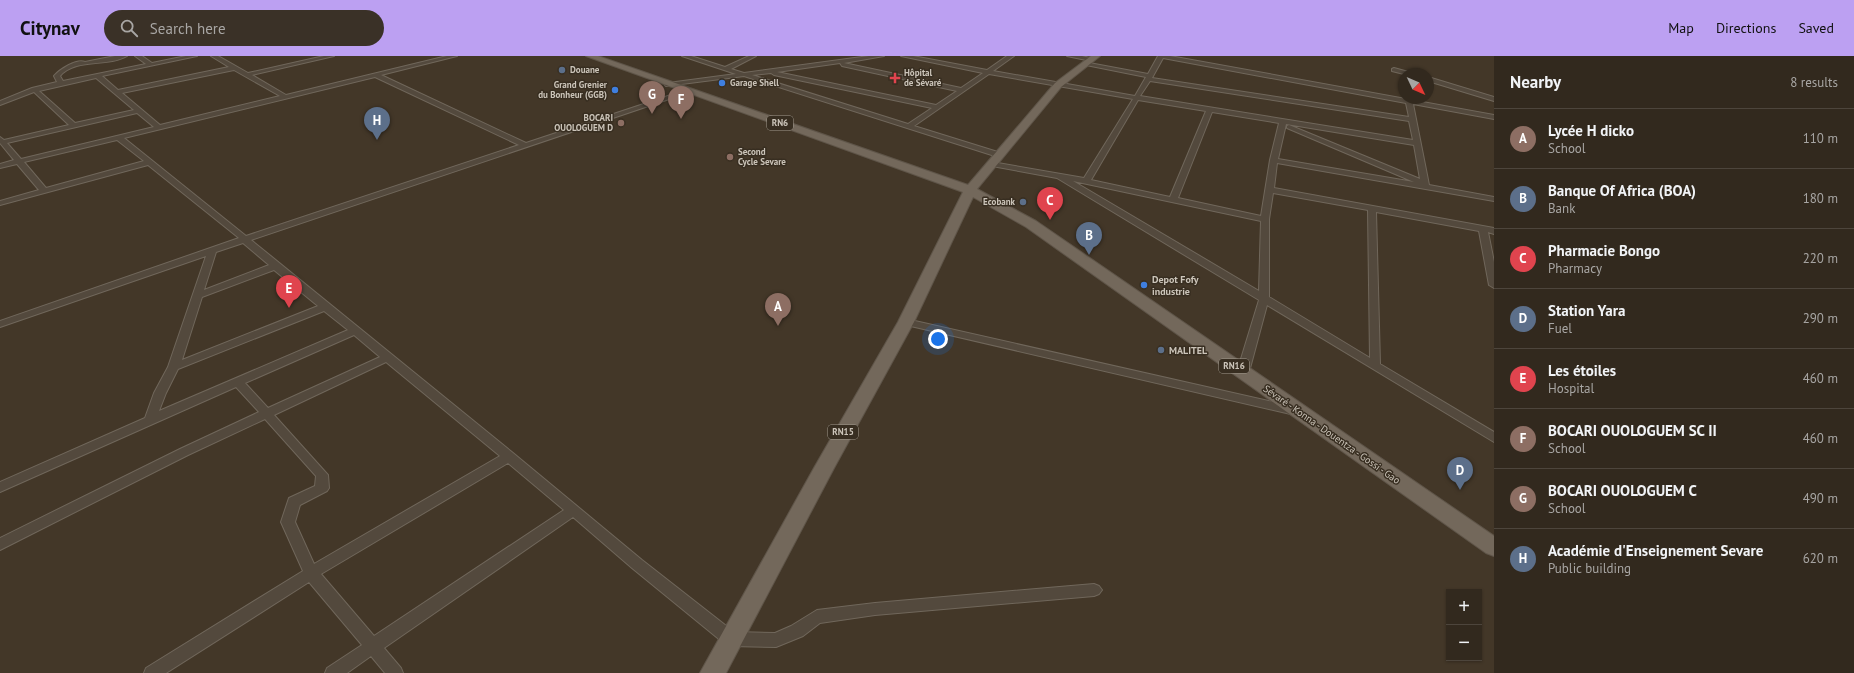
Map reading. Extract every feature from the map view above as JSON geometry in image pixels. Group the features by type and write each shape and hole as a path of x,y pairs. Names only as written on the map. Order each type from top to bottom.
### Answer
{"main road":[{"name":"RN6","path":"590,56 970,190"},
{"path":"970,190 1058,85 1091,60"},
{"name":"RN15","path":"713,673 824,468 906,322 970,190"},
{"name":"Sévaré - Konna - Douentza - Gossi - Gao","path":"970,190 1030,224 1494,547"}],"street":[{"path":"76,65 91,56"},
{"path":"61,83 57,76 62,70 76,65 124,56"},
{"path":"138,56 151,64"},
{"path":"0,103 34,89 194,56"},
{"path":"214,56 284,96"},
{"path":"246,75 331,56"},
{"path":"422,56 433,61"},
{"path":"0,166 454,56"},
{"path":"686,56 909,127 995,160 1059,176 1265,219"},
{"path":"725,68 753,56"},
{"path":"803,66 823,56"},
{"path":"668,84 881,56"},
{"path":"904,56 1058,85 1417,144"},
{"path":"909,127 1011,56"},
{"path":"1070,56 1091,60 1149,77 1413,120"},
{"path":"1086,181 1161,56 1398,99"},
{"path":"294,59 301,63"},
{"path":"833,62 962,90"},
{"path":"118,92 233,68"},
{"path":"1394,70 1398,71"},
{"path":"766,71 936,108"},
{"path":"376,74 525,145"},
{"path":"97,75 140,110 158,127"},
{"path":"1434,81 1494,99"},
{"path":"34,89 74,126"},
{"path":"0,324 212,250 688,91"},
{"path":"1410,104 1425,185"},
{"path":"1425,104 1494,117"},
{"path":"44,191 1,140 74,126 140,110"},
{"path":"1173,200 1210,110"},
{"path":"1243,372 1264,299 1265,219 1274,160 1283,123"},
{"path":"1283,123 1425,185"},
{"path":"118,137 245,239 252,247 509,456 637,564 731,639 776,640 797,631 818,617 875,609 1094,590"},
{"path":"1274,160 1425,185 1494,199"},
{"path":"0,203 150,162"},
{"path":"1059,176 1494,438"},
{"path":"1270,190 1372,210 1494,231"},
{"path":"1372,210 1375,365"},
{"path":"1483,229 1494,285"},
{"path":"150,420 160,393 174,367 212,250"},
{"path":"196,296 276,266"},
{"path":"174,367 325,307"},
{"path":"906,322 1302,413"},
{"path":"0,487 355,331"},
{"path":"0,544 145,471 388,357"},
{"path":"238,382 322,475 322,488 294,502 288,522 311,573 395,673"},
{"path":"152,673 311,573 509,456"},
{"path":"333,673 574,510"}],"place":[{"name":"Douane","path":"562,70"},
{"name":"Hôpital de Sévaré","path":"895,78"},
{"name":"Garage Shell","path":"722,83"},
{"name":"Grand Grenier du Bonheur (GGB)","path":"615,90"},
{"name":"BOCARI OUOLOGUEM C","path":"652,114"},
{"name":"BOCARI OUOLOGUEM SC II","path":"681,119"},
{"name":"BOCARI OUOLOGUEM D","path":"621,123"},
{"name":"Académie d'Enseignement Sevare","path":"377,140"},
{"name":"Second Cycle Sevare","path":"730,157"},
{"name":"Ecobank","path":"1023,202"},
{"name":"Pharmacie Bongo","path":"1050,220"},
{"name":"Banque Of Africa (BOA)","path":"1089,255"},
{"name":"Depot Fofy industrie","path":"1144,285"},
{"name":"Les étoiles","path":"289,308"},
{"name":"Lycée H dicko","path":"778,326"},
{"name":"MALITEL","path":"1161,350"},
{"name":"Station Yara","path":"1460,490"}]}
